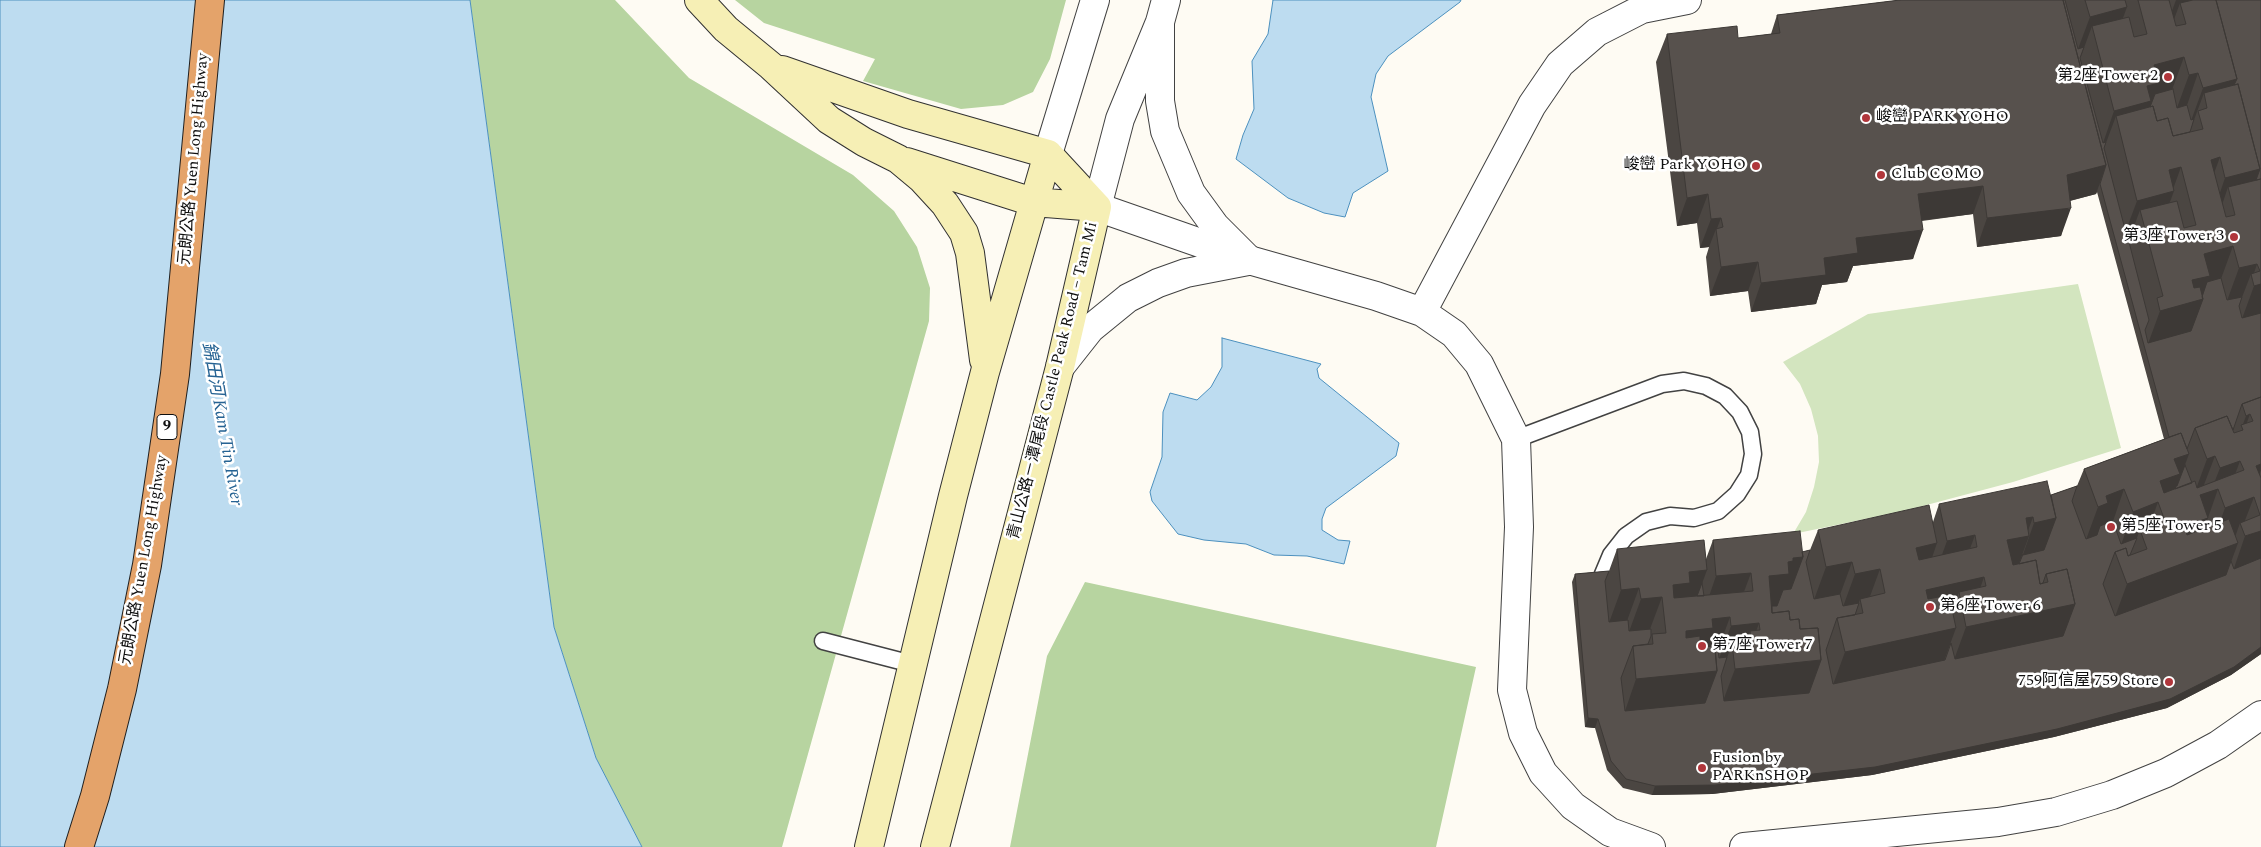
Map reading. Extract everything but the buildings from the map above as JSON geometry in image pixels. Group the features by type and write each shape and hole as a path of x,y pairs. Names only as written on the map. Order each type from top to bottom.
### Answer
{"highway":[{"name":"元朗公路 Yuen Long Highway","path":"79,847 95,796 122,689 147,565 175,374 210,0"}],"main road":[{"path":"699,0 726,29 771,66 829,120 864,142 898,159 1033,202 1097,207"},
{"path":"771,66 908,114 1048,154 986,372 868,847"},
{"name":"青山公路－潭尾段 Castle Peak Road – Tam Mi","path":"935,847 1060,367 1097,207 1048,154"},
{"path":"898,159 922,179 945,204 964,233 970,254 986,372"}],"street":[{"path":"1048,154 1095,0"},
{"path":"1422,312 1532,105 1560,64 1598,32 1642,9 1687,0"},
{"path":"1163,11 1160,101 1165,131 1191,193 1215,226 1250,260"},
{"path":"1163,11 1120,119 1097,207 1250,260 1376,296 1422,312 1454,334 1479,364 1516,439 1519,527 1512,690 1523,733 1543,773 1573,806 1610,832 1651,847"},
{"path":"1060,367 1090,329 1128,298 1158,283 1186,273 1250,260"},
{"path":"1744,847 1998,822 2056,812 2112,796 2166,773 2218,745 2261,715"}],"lane":[{"path":"1516,439 1662,384 1684,381 1706,386 1725,396 1740,412 1750,432 1753,454 1748,476 1737,494 1718,511 1694,518 1670,516 1646,522 1626,536 1611,554 1603,574 1599,591 1600,610"},
{"path":"823,640 912,664"}],"green space":[{"path":"470,0 615,0 689,78 853,175 894,211 917,247 930,288 929,321 782,847 642,847 596,758 554,627"},
{"path":"735,0 1066,0 1050,59 1033,92 1003,105 961,109 863,81 875,59 764,23"},
{"path":"2078,284 2121,448 2013,482 1904,511 1793,534 1806,512 1814,487 1819,462 1818,436 1811,409 1800,384 1783,362 1868,314"},
{"path":"1085,582 1476,667 1436,847 1010,847 1047,656"}],"water":[{"name":"錦田河 Kam Tin River","path":"0,0 470,0 554,627 596,758 642,847 0,847"},
{"path":"1273,0 1461,0 1388,56 1376,74 1371,97 1388,171 1353,193 1345,217 1324,213 1288,198 1236,159 1243,135 1254,109 1252,61 1268,34"},
{"path":"1222,338 1321,364 1317,369 1319,378 1399,443 1396,456 1326,508 1322,519 1322,530 1338,540 1350,541 1344,564 1307,556 1274,555 1246,544 1204,540 1178,534 1152,501 1150,492 1162,457 1163,412 1170,393 1197,400 1211,387 1222,367"}],"place":[{"name":"第2座 Tower 2","path":"2168,77"},
{"name":"峻巒 PARK YOHO","path":"1866,118"},
{"name":"峻巒 Park YOHO","path":"1756,166"},
{"name":"Club COMO","path":"1881,175"},
{"name":"第3座 Tower 3","path":"2234,237"},
{"name":"第5座 Tower 5","path":"2111,527"},
{"name":"第6座 Tower 6","path":"1930,607"},
{"name":"第7座 Tower 7","path":"1702,646"},
{"name":"759阿信屋 759 Store","path":"2169,682"},
{"name":"Fusion by PARKnSHOP","path":"1702,768"}]}
